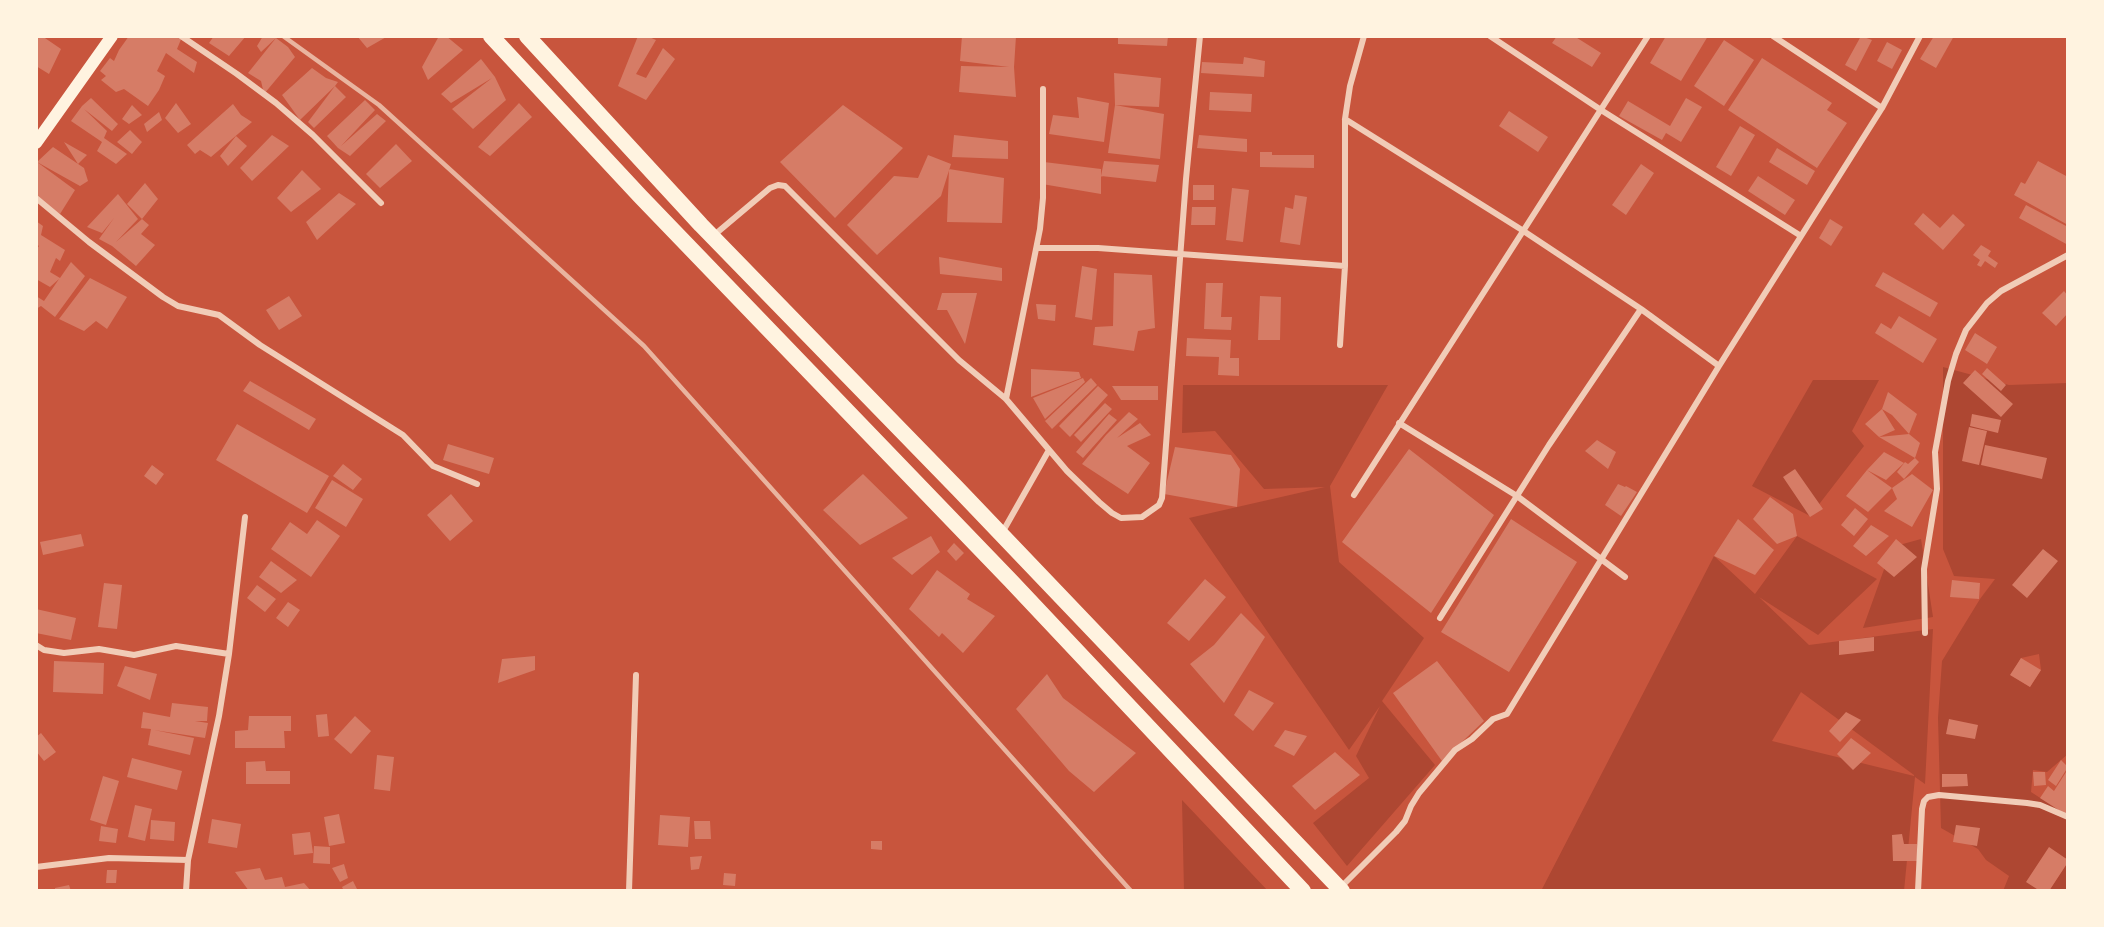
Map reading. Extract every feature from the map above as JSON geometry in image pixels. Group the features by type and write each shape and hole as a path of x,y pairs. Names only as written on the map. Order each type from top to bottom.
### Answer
{"highway":[{"path":"491,36 639,196 1011,581 1303,891"},
{"path":"527,36 712,237 1002,534 1341,890"}],"main road":[{"path":"36,143 112,36"}],"street":[{"path":"181,36 276,103 313,135 381,203"},
{"path":"712,237 770,188 778,185 785,186 958,360 1006,399 1049,450 1099,502 1121,518 1142,517 1159,505 1163,486 1200,36"},
{"path":"1340,345 1345,266 1345,119 1350,86 1364,36"},
{"path":"1490,36 1600,110 1801,236"},
{"path":"1353,495 1648,36"},
{"path":"1773,36 1882,108"},
{"path":"1341,890 1405,821 1419,793 1455,750 1472,740 1493,719 1507,714 1719,366 1882,108 1920,36"},
{"path":"1006,399 1038,248 1042,198 1043,89"},
{"path":"1345,119 1522,230 1641,309 1719,366"},
{"path":"36,198 89,242 163,297 178,306 219,315 260,345 403,435 433,466 477,483"},
{"path":"1038,248 1098,248 1345,266"},
{"path":"1925,633 1924,569 1937,489 1935,452 1948,381 1956,354 1966,330 1987,303 2001,291 2068,255"},
{"path":"1440,618 1517,496 1641,309"},
{"path":"1399,423 1517,496 1625,577"},
{"path":"1002,534 1049,450"},
{"path":"186,891 188,860 219,716 229,654 245,517"},
{"path":"36,645 44,650 64,653 99,649 134,655 176,646 229,654"},
{"path":"628,891 636,675"},
{"path":"1918,891 1922,809 1924,801 1929,797 1939,795 2027,802 2068,817"},
{"path":"36,867 109,858 188,860"}],"shaded area":[{"path":"1943,367 2009,385 2068,383 2068,754 2047,772 2033,770 2031,792 2068,816 2068,860 2049,848 2040,891 2003,891 2009,876 1986,860 1978,849 1941,828 1938,718 1942,661 1995,579 1954,576 1943,549","holes":["2039,654 2041,670 2030,687 2011,675 2021,658"]},
{"path":"1813,380 1879,380 1852,431 1864,446 1810,516 1752,486"},
{"path":"1183,385 1388,385 1330,486 1339,562 1424,638 1382,701 1435,765 1347,866 1313,823 1369,778 1356,756 1380,706 1349,750 1189,518 1325,487 1264,489 1215,431 1182,433"},
{"path":"1797,536 1877,579 1818,635 1759,597 1809,645 1933,629 1925,784 1915,777 1904,891 1541,891 1714,556 1755,594","holes":["1801,692 1914,776 1772,741"]},
{"path":"1921,539 1933,617 1863,628 1892,547"},
{"path":"1182,800 1268,891 1184,891"},
{"path":"2068,862 2068,891 2049,891"}],"building":[{"path":"36,36 42,36 61,49 49,74 36,66"},
{"path":"129,36 182,37 177,49 197,62 194,73 166,53 157,71 165,76 148,106 124,89 116,92 101,80 106,76 100,71 110,58 114,61"},
{"path":"214,36 246,36 229,56 209,43"},
{"path":"263,36 276,38 261,52 257,46"},
{"path":"357,36 388,36 367,48"},
{"path":"439,36 446,36 463,50 428,80 422,67"},
{"path":"638,36 647,36 656,40 636,74 646,78 663,48 675,59 646,100 618,86"},
{"path":"962,36 1016,36 1014,67 1016,97 959,92 961,66 1009,67 960,61"},
{"path":"1118,36 1168,36 1167,46 1118,44"},
{"path":"1557,36 1574,36 1601,53 1592,67 1552,43"},
{"path":"1666,36 1708,36 1681,81 1650,63"},
{"path":"1861,36 1872,40 1856,71 1845,65"},
{"path":"1934,36 1954,36 1936,68 1920,59"},
{"path":"276,38 288,47 295,57 264,94 261,81 248,73"},
{"path":"1724,40 1754,60 1724,106 1694,86"},
{"path":"1887,42 1902,50 1892,69 1877,61"},
{"path":"1244,57 1265,61 1264,77 1201,73 1202,62 1243,64"},
{"path":"1762,58 1832,103 1827,110 1847,123 1817,168 1728,110"},
{"path":"481,59 495,77 506,100 473,129 452,109 492,78 451,103 441,94"},
{"path":"312,68 326,78 338,82 300,120 282,95"},
{"path":"1114,73 1161,78 1159,107 1115,105"},
{"path":"335,86 346,97 314,128 308,122"},
{"path":"1210,92 1252,94 1251,112 1209,110"},
{"path":"1077,97 1109,103 1104,142 1049,134 1053,115 1079,118"},
{"path":"91,98 118,124 112,131 84,109 107,131 104,138 127,154 116,164 97,151 102,142 71,121"},
{"path":"1686,98 1702,107 1681,142 1666,133 1662,140 1619,116 1628,101 1670,126"},
{"path":"365,100 375,110 341,146 377,114 386,121 350,156 338,148 327,136"},
{"path":"176,103 191,124 178,133 165,118"},
{"path":"519,103 532,117 490,156 478,147"},
{"path":"233,104 241,115 252,122 211,157 200,150 195,154 187,145"},
{"path":"132,105 142,115 129,124 122,119"},
{"path":"843,105 903,148 835,218 780,162"},
{"path":"1115,105 1164,114 1160,159 1108,153"},
{"path":"1509,111 1548,137 1538,152 1499,126"},
{"path":"159,112 162,120 147,132 144,124"},
{"path":"1740,126 1755,135 1731,176 1716,167"},
{"path":"130,130 142,142 132,154 117,142"},
{"path":"272,135 289,146 252,181 240,168"},
{"path":"954,135 1008,141 1008,159 952,157"},
{"path":"1199,135 1247,139 1247,152 1197,148"},
{"path":"236,136 247,146 228,166 220,156"},
{"path":"64,142 87,155 78,164"},
{"path":"396,144 412,161 380,188 366,174"},
{"path":"53,147 84,168 88,181 80,186 37,162"},
{"path":"1777,148 1815,171 1807,185 1769,162"},
{"path":"1260,152 1272,152 1272,155 1314,155 1314,168 1260,167"},
{"path":"928,155 951,164 941,196 877,255 847,225 894,176 918,178"},
{"path":"1104,161 1159,165 1156,182 1101,176"},
{"path":"2038,161 2068,177 2068,225 2014,195 2021,182 2025,184"},
{"path":"37,162 75,190 60,214 36,197"},
{"path":"1044,162 1101,169 1101,194 1042,184"},
{"path":"1641,164 1654,173 1626,215 1612,205"},
{"path":"949,169 1004,178 1002,223 947,222"},
{"path":"302,170 321,189 291,212 277,198"},
{"path":"1758,176 1795,200 1785,215 1748,191"},
{"path":"145,183 158,199 142,219 127,204"},
{"path":"1193,185 1214,185 1214,200 1193,200"},
{"path":"1232,188 1249,190 1243,242 1226,240"},
{"path":"339,193 356,204 317,240 306,222"},
{"path":"118,194 138,219 116,242 142,219 149,225 141,234 155,245 136,266 112,246 99,239 114,218 102,233 87,227"},
{"path":"1295,195 1307,197 1300,245 1280,242 1285,207 1293,209"},
{"path":"2026,205 2068,227 2068,245 2019,218"},
{"path":"1192,207 1216,207 1215,225 1191,225"},
{"path":"1923,213 1940,228 1953,214 1965,225 1943,250 1914,224"},
{"path":"1830,219 1843,227 1831,246 1819,238"},
{"path":"36,221 43,226 41,235 65,250 60,261 56,258 50,272 60,278 71,262 85,276 55,317 41,306 36,309 36,296 44,301 59,279 50,287 36,279 36,250 39,246 36,244"},
{"path":"1981,245 1991,251 1988,256 1998,263 1995,268 1985,261 1981,267 1977,265 1980,260 1973,255"},
{"path":"939,257 1002,268 1002,281 940,274"},
{"path":"1082,266 1097,269 1092,320 1075,317"},
{"path":"1883,272 1938,303 1930,317 1875,286"},
{"path":"1114,273 1152,275 1155,328 1138,331 1134,351 1093,345 1095,327 1113,326"},
{"path":"90,278 127,297 107,329 96,321 84,331 59,319"},
{"path":"1206,283 1223,283 1221,317 1232,317 1231,330 1204,329"},
{"path":"2064,291 2068,296 2068,313 2056,326 2042,313"},
{"path":"942,293 977,293 965,344 947,310 937,310"},
{"path":"289,296 302,316 279,330 266,310"},
{"path":"1260,296 1281,297 1280,340 1258,340"},
{"path":"1036,304 1056,305 1055,321 1038,319"},
{"path":"1899,316 1937,339 1923,363 1875,333 1881,323 1891,329"},
{"path":"1975,333 1997,347 1987,364 1965,350"},
{"path":"1187,338 1231,340 1230,358 1239,358 1239,376 1218,375 1219,357 1186,356"},
{"path":"1987,368 2006,385 2001,391 1982,374"},
{"path":"1031,369 1079,372 1081,378 1031,397"},
{"path":"1975,370 2013,404 2001,417 1963,383"},
{"path":"1083,378 1085,382 1045,419 1033,398"},
{"path":"1091,378 1097,385 1052,429 1045,421"},
{"path":"250,381 316,419 309,430 243,391"},
{"path":"1098,386 1108,395 1070,437 1059,426"},
{"path":"1112,386 1158,386 1158,400 1121,400"},
{"path":"1888,392 1917,414 1909,434 1892,415 1882,409"},
{"path":"1105,403 1112,409 1081,442 1074,435"},
{"path":"1882,409 1895,430 1879,437 1865,424"},
{"path":"1129,412 1138,419 1117,438 1140,423 1151,435 1127,446 1150,463 1128,494 1082,464"},
{"path":"1109,414 1117,420 1083,458 1076,452"},
{"path":"1972,414 2001,420 1998,433 1970,426"},
{"path":"237,424 329,476 307,513 216,460"},
{"path":"1969,427 1987,431 1979,465 1962,461"},
{"path":"1909,434 1920,443 1915,458 1879,437"},
{"path":"1597,440 1616,452 1608,469 1585,451"},
{"path":"448,444 494,458 489,474 443,460"},
{"path":"1985,445 2047,458 2042,479 1981,465"},
{"path":"1175,447 1231,455 1240,469 1237,507 1164,494"},
{"path":"1409,449 1494,515 1431,613 1342,542"},
{"path":"1884,452 1904,463 1886,480 1867,470"},
{"path":"1915,458 1919,462 1904,479 1897,472 1905,462 1908,464"},
{"path":"343,464 362,479 353,490 333,476"},
{"path":"152,465 164,474 156,485 144,476"},
{"path":"1795,469 1823,509 1810,517 1783,477"},
{"path":"1867,470 1892,488 1868,512 1846,496"},
{"path":"863,474 908,518 860,545 823,510"},
{"path":"1912,474 1933,490 1912,527 1884,511 1897,499 1892,488"},
{"path":"332,480 363,499 346,527 315,508"},
{"path":"1618,484 1637,492 1621,516 1605,505"},
{"path":"451,494 473,521 450,541 427,515"},
{"path":"1770,497 1793,514 1797,536 1777,544 1753,519"},
{"path":"1855,508 1868,519 1854,536 1841,525"},
{"path":"1511,519 1577,562 1509,672 1441,632"},
{"path":"1738,519 1774,550 1755,575 1714,556"},
{"path":"317,520 340,536 311,577 271,549 290,522 307,534"},
{"path":"1871,525 1889,536 1866,556 1853,546"},
{"path":"81,534 84,546 43,555 40,542"},
{"path":"931,536 940,552 912,575 892,558"},
{"path":"1896,539 1917,557 1894,577 1877,563"},
{"path":"954,543 964,553 956,561 947,551"},
{"path":"2043,549 2058,561 2027,598 2012,585"},
{"path":"271,561 297,580 281,593 259,577"},
{"path":"937,570 970,594 967,599 995,616 963,653 942,633 939,637 909,609"},
{"path":"1205,579 1226,597 1189,641 1167,623"},
{"path":"1952,580 1980,583 1979,599 1950,597"},
{"path":"104,583 122,585 117,629 98,627"},
{"path":"257,585 276,599 265,612 247,598"},
{"path":"288,602 300,610 288,627 276,618"},
{"path":"36,609 76,618 71,640 36,633"},
{"path":"1241,613 1265,637 1224,703 1190,664 1214,645"},
{"path":"1874,637 1874,651 1839,655 1839,641"},
{"path":"535,656 535,670 498,683 502,659"},
{"path":"2021,658 2041,670 2030,687 2010,675"},
{"path":"54,661 104,663 103,694 53,692"},
{"path":"1437,661 1484,721 1442,761 1393,693"},
{"path":"125,666 157,674 150,700 117,686"},
{"path":"1047,674 1063,698 1136,753 1094,792 1069,771 1016,709"},
{"path":"1249,690 1274,703 1253,731 1234,715"},
{"path":"172,703 208,707 207,721 195,721 208,723 205,738 154,730 194,738 190,755 148,745 151,729 141,728 143,712 170,717"},
{"path":"1846,712 1861,720 1840,742 1829,731"},
{"path":"327,714 329,736 318,737 316,715"},
{"path":"249,716 291,716 291,731 284,731 285,748 235,748 235,731 248,730"},
{"path":"355,716 371,731 351,754 334,739"},
{"path":"1949,719 1978,725 1975,739 1946,734"},
{"path":"1285,730 1307,736 1294,756 1274,746"},
{"path":"41,733 56,752 44,761 36,751 36,737"},
{"path":"1851,738 1871,753 1853,770 1837,754"},
{"path":"1335,752 1360,775 1315,810 1292,786"},
{"path":"377,755 394,757 390,791 374,789"},
{"path":"132,758 182,771 177,790 127,777"},
{"path":"2061,760 2068,767 2056,786 2048,780"},
{"path":"265,761 266,771 290,771 290,784 246,784 246,762"},
{"path":"2068,769 2066,798 2068,799 2068,810 2065,814 2040,798 2048,786 2054,791"},
{"path":"2033,772 2045,772 2046,785 2034,786"},
{"path":"1942,774 1967,774 1968,786 1942,787"},
{"path":"103,776 119,781 106,825 90,820"},
{"path":"135,805 152,809 145,841 128,837"},
{"path":"339,814 345,843 329,846 324,817"},
{"path":"660,815 690,817 688,847 658,845"},
{"path":"212,819 241,824 237,848 208,843"},
{"path":"151,820 175,822 174,841 150,839"},
{"path":"694,821 710,821 711,839 695,839"},
{"path":"1956,825 1980,828 1977,846 1953,842"},
{"path":"101,826 118,829 116,843 99,841"},
{"path":"310,832 313,853 294,855 292,834"},
{"path":"1902,834 1904,844 1917,844 1918,861 1893,861 1892,835"},
{"path":"871,841 882,841 882,850 871,849"},
{"path":"314,846 330,847 330,864 313,863"},
{"path":"2049,847 2068,862 2049,891 2040,891 2026,882"},
{"path":"702,856 699,869 691,870 690,857"},
{"path":"344,864 348,878 340,882 332,868"},
{"path":"260,868 265,880 282,877 285,887 304,883 311,891 249,891 235,872"},
{"path":"107,870 117,870 116,883 106,883"},
{"path":"724,873 736,874 735,886 723,885"},
{"path":"353,881 358,891 344,891 342,887"},
{"path":"69,885 71,891 55,891 55,888"}],"railway":[{"path":"283,36 379,105 644,346 1131,891"}]}
